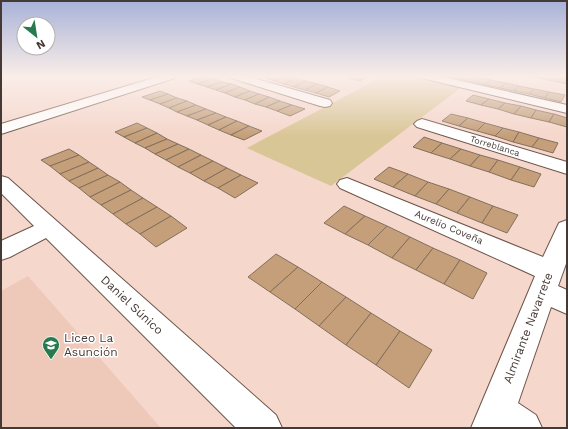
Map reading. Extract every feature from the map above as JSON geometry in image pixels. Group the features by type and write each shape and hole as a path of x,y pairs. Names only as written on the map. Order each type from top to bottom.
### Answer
{"street":[{"path":"1,129 107,96"},
{"path":"299,96 325,104"},
{"path":"512,96 567,109"},
{"name":"Torreblanca","path":"422,124 567,168"},
{"name":"Daniel Súnico","path":"1,182 263,428"},
{"name":"Aurelio Coveña","path":"347,184 553,288"},
{"path":"1,251 50,227"},
{"name":"Almirante Navarrete","path":"503,422 553,288 567,228"}],"shaded area":[{"path":"346,96 450,96 331,186 247,148"},
{"name":"Liceo La Asunción","path":"28,276 161,428 1,428 1,291"}],"building":[{"path":"145,96 162,96 150,100 142,97"},
{"path":"162,96 173,96 177,98 160,104 150,100"},
{"path":"237,96 254,96 245,100 235,97"},
{"path":"254,96 269,97 255,104 245,100"},
{"path":"472,96 489,99 481,105 466,101"},
{"path":"546,96 564,96 561,102 545,98"},
{"path":"269,97 280,101 266,107 255,104"},
{"path":"177,98 187,101 169,108 160,104"},
{"path":"489,99 505,103 498,109 481,105"},
{"path":"187,101 196,105 177,112 169,108"},
{"path":"280,101 292,105 277,111 266,107"},
{"path":"505,103 521,106 514,114 498,109"},
{"path":"196,105 206,109 187,116 177,112"},
{"path":"292,105 305,109 290,116 277,111"},
{"path":"521,106 536,110 531,118 514,114"},
{"path":"206,109 216,113 197,120 187,116"},
{"path":"536,110 554,114 549,122 531,118"},
{"path":"216,113 226,117 208,125 197,120"},
{"path":"451,114 468,118 459,126 442,121"},
{"path":"554,114 567,118 567,127 549,122"},
{"path":"226,117 237,121 219,130 208,125"},
{"path":"468,118 485,123 477,131 459,126"},
{"path":"237,121 249,126 231,135 219,130"},
{"path":"137,123 147,128 124,137 115,132"},
{"path":"485,123 503,128 495,136 477,131"},
{"path":"249,126 262,131 244,140 231,135"},
{"path":"147,128 157,133 135,143 124,137"},
{"path":"503,128 519,132 513,142 495,136"},
{"path":"519,132 539,138 532,147 513,142"},
{"path":"157,133 167,139 145,148 135,143"},
{"path":"424,137 442,143 431,153 413,147"},
{"path":"539,138 558,143 553,153 532,147"},
{"path":"167,139 178,144 155,154 145,148"},
{"path":"442,143 461,149 450,159 431,153"},
{"path":"178,144 189,149 166,160 155,154"},
{"path":"69,149 79,155 50,166 41,160"},
{"path":"189,149 201,155 178,167 166,160"},
{"path":"461,149 480,155 470,166 450,159"},
{"path":"79,155 89,162 60,174 50,166"},
{"path":"201,155 213,161 190,173 178,167"},
{"path":"480,155 498,160 489,172 470,166"},
{"path":"498,160 520,167 511,180 489,172"},
{"path":"213,161 227,168 204,181 190,173"},
{"path":"89,162 98,168 69,181 60,174"},
{"path":"389,167 408,174 393,187 374,179"},
{"path":"520,167 541,174 534,187 511,180"},
{"path":"98,168 108,175 79,188 69,181"},
{"path":"227,168 241,175 218,188 204,181"},
{"path":"408,174 428,182 415,196 393,187"},
{"path":"108,175 120,182 90,197 79,188"},
{"path":"241,175 258,183 235,198 218,188"},
{"path":"120,182 131,190 101,205 90,197"},
{"path":"428,182 449,189 436,204 415,196"},
{"path":"449,189 470,197 457,213 436,204"},
{"path":"131,190 143,198 113,214 101,205"},
{"path":"470,197 493,206 482,223 457,213"},
{"path":"143,198 157,207 126,224 113,214"},
{"path":"344,206 365,216 345,234 324,223"},
{"path":"493,206 518,215 507,233 482,223"},
{"path":"157,207 171,216 140,234 126,224"},
{"path":"171,216 187,228 156,247 140,234"},
{"path":"365,216 387,226 368,245 345,234"},
{"path":"387,226 410,237 392,258 368,245"},
{"path":"410,237 433,248 416,270 392,258"},
{"path":"433,248 460,260 444,284 416,270"},
{"path":"276,254 298,267 270,292 248,277"},
{"path":"460,260 487,273 473,299 444,284"},
{"path":"298,267 322,282 295,309 270,292"},
{"path":"322,282 346,297 319,326 295,309"},
{"path":"346,297 371,313 346,345 319,326"},
{"path":"371,313 400,331 376,365 346,345"},
{"path":"400,331 432,350 409,388 376,365"}],"place":[{"name":"Liceo La Asunción","path":"51,360"}]}
